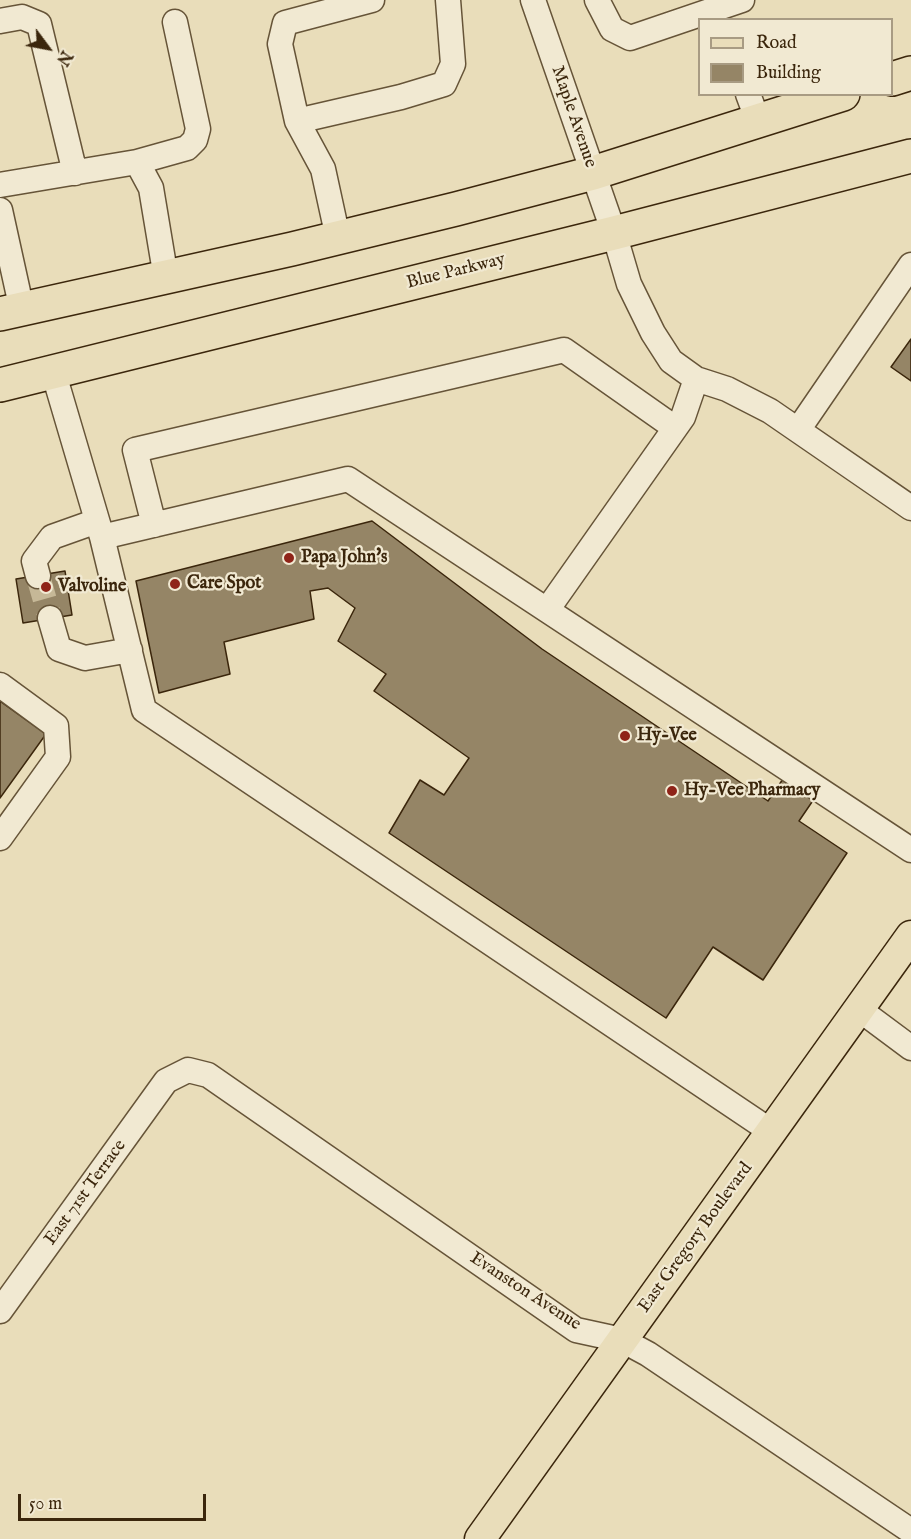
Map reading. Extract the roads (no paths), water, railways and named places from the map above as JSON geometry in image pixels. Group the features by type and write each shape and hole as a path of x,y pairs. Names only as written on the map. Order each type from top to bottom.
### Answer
{"highway":[{"path":"893,78 911,73"},
{"path":"11,312 338,238 593,173 753,108 830,96"},
{"name":"Blue Parkway","path":"0,385 614,233 911,156"}],"main road":[{"name":"East Gregory Boulevard","path":"480,1539 911,936"}],"street":[{"path":"338,238 323,169 297,121 280,44 285,23 372,0"},
{"path":"297,121 401,97 444,84 453,64 448,0"},
{"name":"Maple Avenue","path":"533,0 614,233 629,284 653,333 671,361 696,379 727,389 770,411 911,508"},
{"path":"597,0 612,29 630,38 742,0"},
{"path":"0,21 22,17 39,24 75,173"},
{"path":"0,185 137,162 187,148 195,140 198,129 175,22"},
{"path":"137,162 151,188 166,278"},
{"path":"0,210 11,312"},
{"path":"798,430 911,265"},
{"path":"154,525 135,450 564,350 675,428"},
{"path":"53,371 100,529 144,710 772,1132"},
{"path":"547,610 683,417 696,379"},
{"path":"38,576 34,561 52,537 100,529 154,525 348,478 911,850"},
{"path":"50,618 59,649 85,658 130,650"},
{"path":"0,685 56,726 58,757 0,838"},
{"path":"860,1010 911,1048"},
{"name":"Evanston Avenue","path":"174,1076 188,1070 208,1075 576,1330 622,1340 648,1354 911,1531"},
{"name":"East 71st Terrace","path":"0,1311 166,1082 174,1076"}],"tunnel":[{"path":"38,576 50,618"}],"place":[{"name":"Papa John's","path":"289,558"},
{"name":"Care Spot","path":"175,584"},
{"name":"Valvoline","path":"46,587"},
{"name":"Hy-Vee","path":"625,736"},
{"name":"Hy-Vee Pharmacy","path":"672,791"}]}
